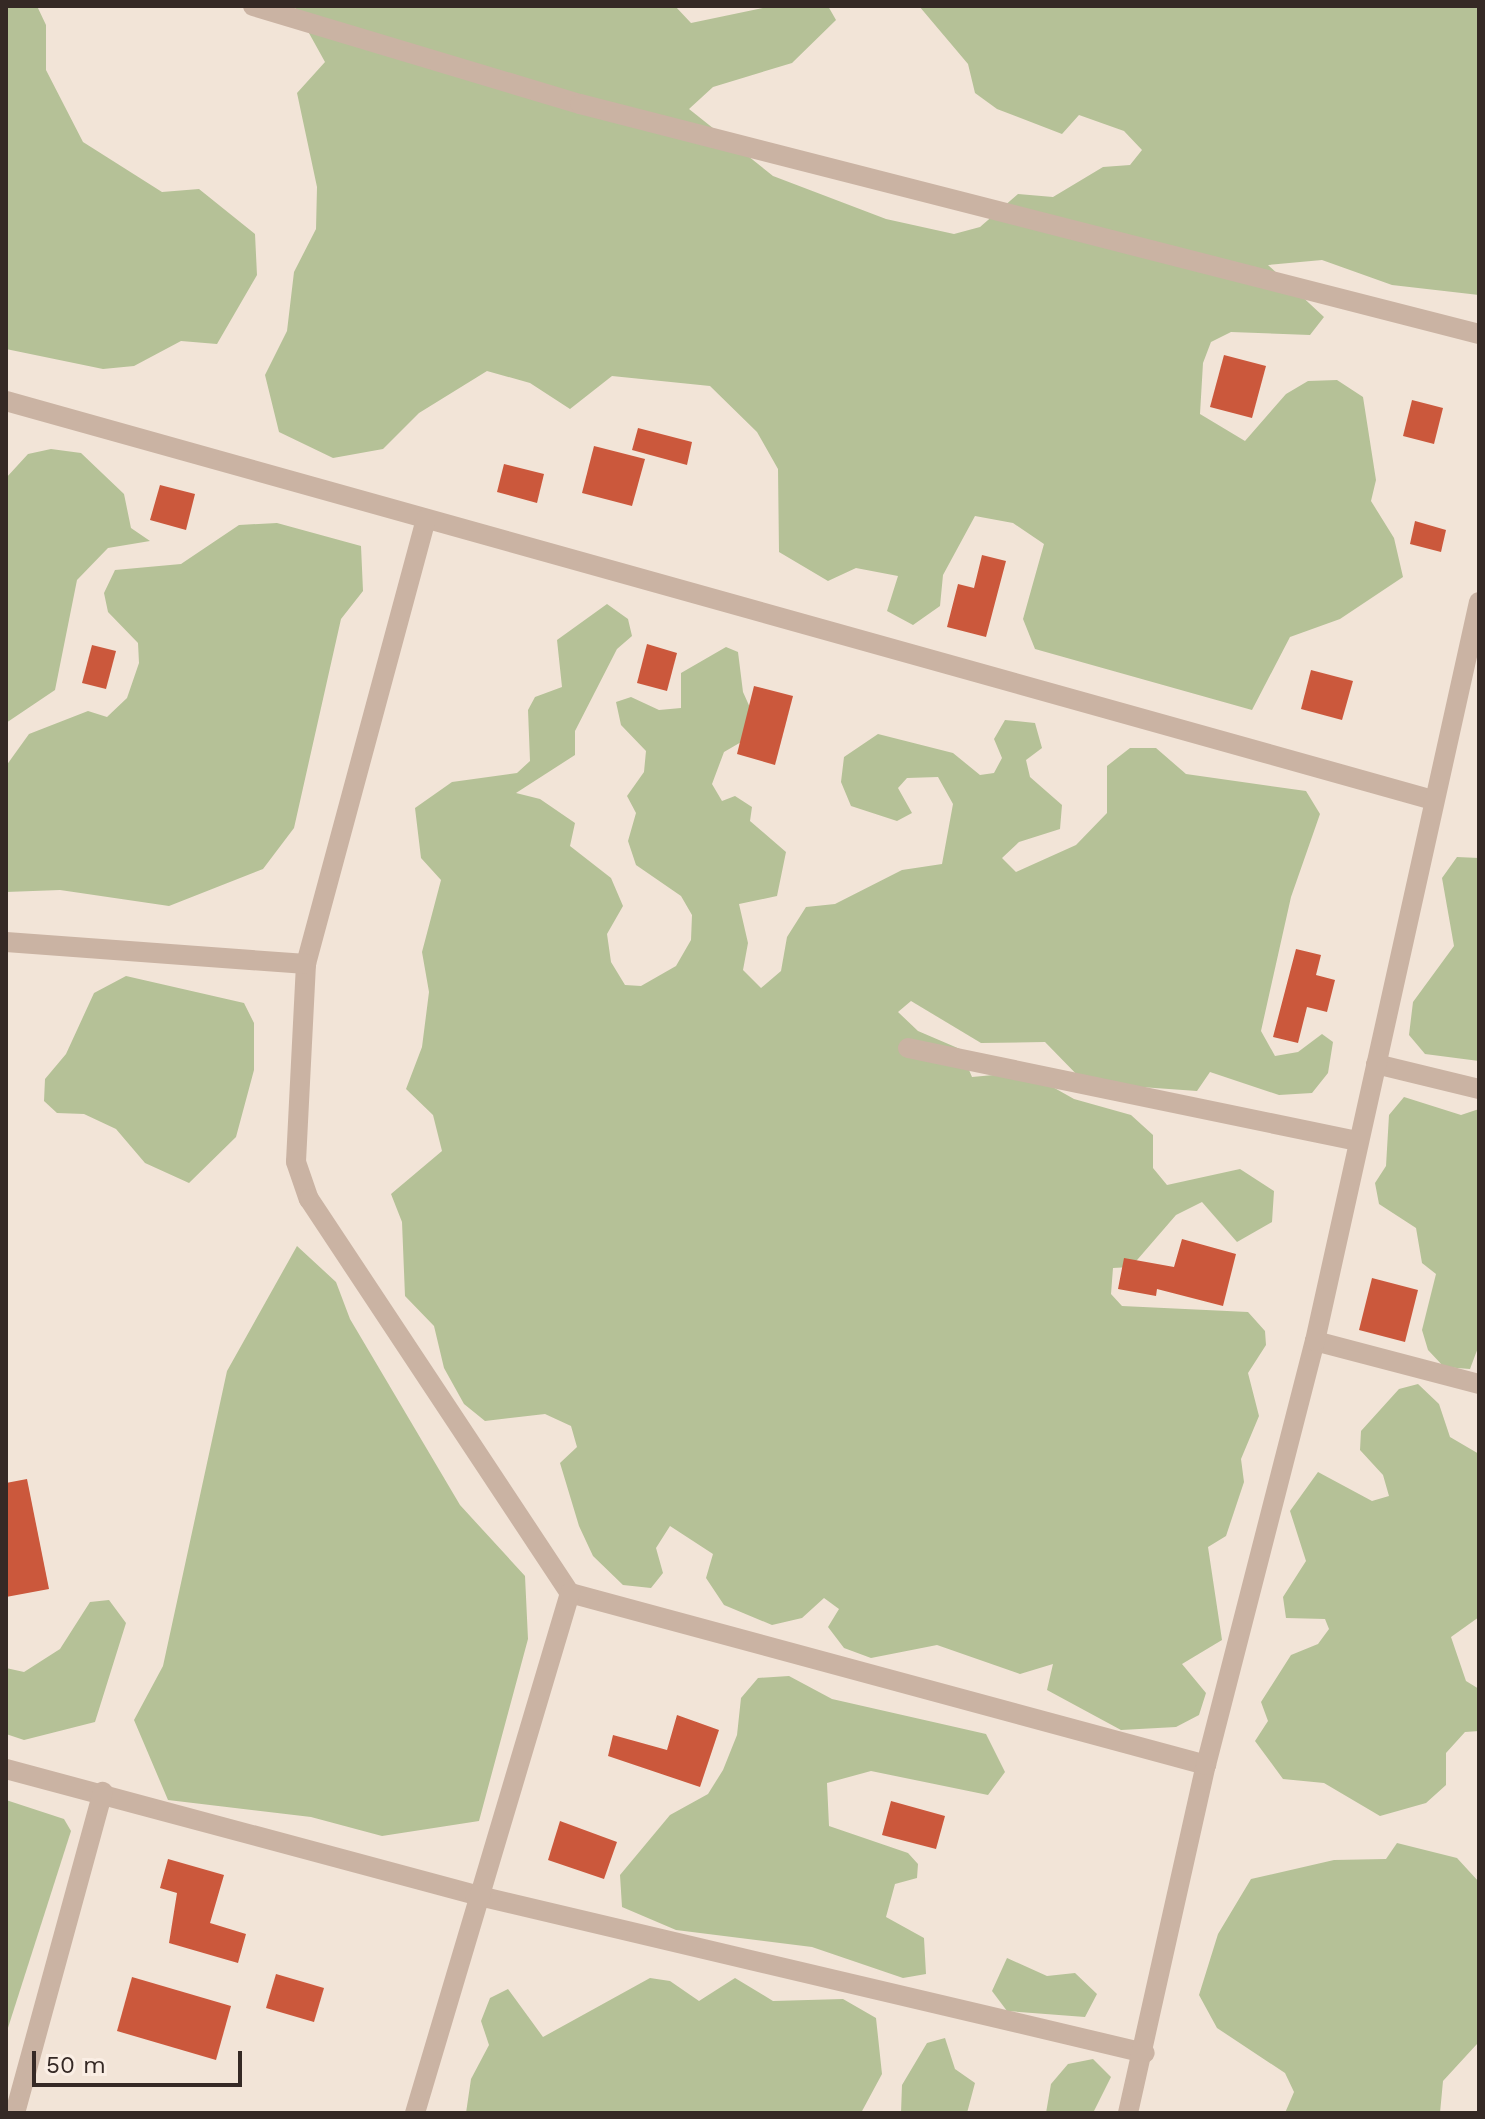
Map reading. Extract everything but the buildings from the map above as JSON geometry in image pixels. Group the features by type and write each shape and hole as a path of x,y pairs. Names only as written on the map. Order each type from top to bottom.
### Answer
{"street":[{"path":"253,6 580,104 1479,334"},
{"path":"6,401 1433,800"},
{"path":"426,519 306,964 296,1162 309,1199 570,1593 1206,1765"},
{"path":"1128,2113 1145,2053 1206,1765 1315,1341 1479,602"},
{"path":"6,942 306,964"},
{"path":"908,1048 1359,1141"},
{"path":"1376,1064 1479,1089"},
{"path":"1315,1341 1479,1384"},
{"path":"415,2113 475,1895 570,1593"},
{"path":"6,1769 103,1792 475,1895 1145,2053"},
{"path":"15,2113 103,1792"}],"green space":[{"path":"6,6 37,6 46,25 46,70 83,142 162,192 199,189 255,234 257,275 217,344 181,341 134,366 103,369 6,349"},
{"path":"294,6 675,6 691,23 773,6 828,6 836,20 792,63 713,87 689,109 773,176 886,219 954,234 980,227 1018,194 1053,197 1103,167 1130,165 1142,150 1124,131 1079,115 1062,134 997,109 975,93 968,64 919,6 1479,6 1479,295 1392,285 1322,260 1268,265 1324,317 1310,335 1231,332 1211,342 1203,363 1200,414 1245,441 1286,394 1308,381 1337,380 1363,397 1376,480 1371,501 1394,538 1403,577 1340,619 1290,637 1252,710 1035,649 1023,619 1044,544 1013,523 975,516 943,575 940,606 913,625 887,611 898,576 856,568 828,581 779,552 778,469 757,432 710,386 612,376 570,409 530,383 487,371 419,413 383,449 333,458 279,432 265,375 287,331 294,272 316,229 317,187 297,93 325,62"},
{"path":"51,449 81,453 124,494 131,528 150,541 108,548 77,580 55,690 6,723 6,478 28,454"},
{"path":"277,523 361,546 363,591 341,619 294,828 263,869 169,906 60,890 6,892 6,766 29,734 88,711 107,717 127,698 139,663 138,643 108,612 104,593 115,570 181,564 239,525"},
{"path":"607,604 628,619 632,636 617,649 575,731 575,755 516,793 540,799 575,823 570,846 611,878 623,906 607,934 611,962 625,985 641,986 676,966 691,940 692,915 681,896 636,865 628,841 636,813 627,796 644,772 646,751 621,725 616,702 631,697 659,710 681,708 681,673 726,647 738,652 743,692 756,721 748,738 724,752 712,784 722,801 735,796 752,807 750,821 786,852 777,896 739,904 748,943 743,970 761,988 781,971 787,937 806,907 835,904 902,870 942,864 953,804 938,777 907,778 898,788 912,813 897,821 851,806 841,782 844,757 878,734 953,753 980,775 994,773 1002,758 994,739 1005,720 1035,723 1042,748 1026,760 1030,777 1062,805 1060,829 1019,842 1002,858 1016,872 1076,845 1107,813 1107,766 1130,748 1156,748 1186,774 1306,791 1320,814 1291,897 1261,1031 1275,1056 1298,1052 1322,1034 1333,1042 1328,1073 1312,1093 1279,1095 1210,1072 1197,1091 1085,1083 1045,1042 981,1043 911,1001 898,1012 918,1031 960,1049 972,1077 1026,1072 1074,1099 1131,1115 1153,1135 1153,1168 1167,1185 1240,1169 1274,1191 1272,1222 1237,1242 1202,1202 1176,1215 1131,1267 1113,1268 1111,1294 1122,1306 1248,1312 1265,1331 1266,1345 1248,1373 1259,1416 1241,1459 1244,1482 1226,1536 1208,1547 1222,1640 1182,1664 1206,1693 1199,1715 1176,1727 1121,1730 1047,1690 1053,1664 1020,1674 937,1645 871,1658 844,1648 828,1627 839,1609 824,1598 802,1618 772,1625 724,1605 706,1578 713,1554 670,1526 656,1548 663,1573 651,1588 623,1585 593,1556 579,1526 560,1463 577,1447 571,1426 545,1414 485,1421 464,1404 444,1368 434,1326 405,1296 402,1222 391,1194 442,1151 433,1115 406,1089 422,1047 429,992 422,952 441,880 421,858 415,808 452,782 517,773 530,761 528,710 535,697 562,687 557,640"},
{"path":"1457,857 1479,858 1479,1061 1425,1054 1409,1035 1413,1002 1454,946 1442,878"},
{"path":"126,976 244,1003 254,1023 254,1070 236,1137 189,1183 145,1163 116,1129 84,1114 57,1113 44,1101 45,1079 66,1054 94,993"},
{"path":"1404,1097 1461,1115 1479,1109 1479,1345 1470,1369 1444,1367 1428,1350 1422,1330 1436,1274 1422,1263 1416,1228 1379,1204 1375,1183 1386,1166 1389,1115"},
{"path":"297,1246 336,1282 350,1319 460,1505 525,1576 528,1639 479,1821 382,1836 311,1817 168,1800 134,1720 163,1666 227,1371"},
{"path":"1418,1384 1439,1404 1450,1437 1479,1454 1479,1617 1451,1637 1466,1681 1479,1689 1479,1731 1465,1732 1446,1753 1446,1785 1426,1803 1380,1816 1324,1783 1283,1779 1255,1741 1268,1721 1261,1702 1291,1655 1318,1644 1329,1629 1325,1619 1286,1618 1283,1597 1306,1561 1290,1511 1318,1472 1372,1501 1389,1496 1383,1475 1360,1450 1361,1431 1399,1389"},
{"path":"109,1600 126,1623 95,1722 24,1740 6,1734 6,1668 24,1672 60,1649 90,1602"},
{"path":"789,1676 832,1699 986,1734 1005,1772 988,1795 871,1771 827,1783 829,1826 908,1853 918,1864 917,1878 895,1884 886,1917 924,1938 926,1974 903,1978 812,1947 676,1930 622,1907 620,1875 670,1815 708,1794 723,1770 737,1735 741,1698 758,1678"},
{"path":"6,1800 64,1819 71,1831 6,2034"},
{"path":"1397,1843 1457,1858 1479,1882 1477,2044 1443,2081 1440,2113 1285,2113 1294,2092 1285,2073 1217,2028 1199,1995 1218,1934 1251,1879 1334,1860 1386,1859"},
{"path":"1007,1958 1047,1976 1075,1973 1097,1994 1085,2017 1007,2011 992,1991"},
{"path":"650,1978 670,1981 699,2001 735,1978 773,2001 843,1999 876,2018 882,2074 861,2113 466,2113 471,2079 489,2045 481,2021 490,1998 508,1989 543,2037"},
{"path":"945,2038 955,2069 975,2083 967,2113 901,2113 902,2085 927,2043"},
{"path":"1093,2059 1111,2077 1093,2113 1046,2113 1051,2084 1068,2064"}]}
